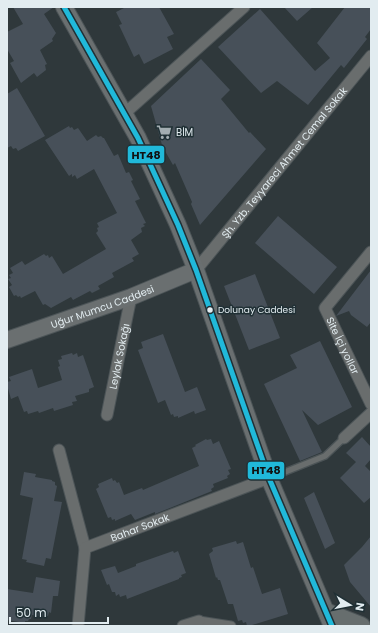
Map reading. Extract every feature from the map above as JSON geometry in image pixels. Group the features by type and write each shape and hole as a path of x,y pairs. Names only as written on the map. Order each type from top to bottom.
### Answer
{"main road":[{"path":"64,7 144,152 178,225 196,270 269,478 332,622 361,626"},
{"name":"Uğur Mumcu Caddesi","path":"7,340 131,296 196,270"}],"street":[{"path":"124,114 244,7"},
{"name":"Şh. Yzb. Teyyareci Ahmet Cemal Sokak","path":"196,270 371,56"},
{"name":"Site İçi yollar","path":"371,252 325,308 371,404"},
{"name":"Leylak Sokağı","path":"106,415 131,296"},
{"path":"344,438 371,414"},
{"path":"59,450 85,548 78,626"},
{"name":"Bahar Sokak","path":"85,548 269,478"},
{"path":"183,626 198,621 231,626"}],"lane":[{"path":"269,478 325,456 344,438"}],"building":[{"path":"13,7 54,7 44,14 56,33 52,39 53,41 40,50 47,64 45,65 46,70 37,77 34,73 21,83 10,63 14,61 7,49 7,32 23,24"},
{"path":"126,7 159,7 174,34 167,37 173,49 144,64 139,54 134,57 119,25 122,24 116,12"},
{"path":"284,7 313,7 297,21"},
{"path":"345,7 371,7 371,29 365,37 367,39 344,68 341,65 308,105 277,81 261,93 218,47 260,9 315,71 330,58 317,43"},
{"path":"201,59 230,90 221,99 249,133 250,132 266,149 200,225 175,163 173,165 165,151 164,152 151,106"},
{"path":"17,88 45,136 18,151 16,148 13,149 11,146 7,148 7,94"},
{"path":"69,126 74,130 78,128 87,141 96,135 98,137 101,136 104,138 114,156 118,154 126,173 129,172 133,180 131,181 140,199 135,201 146,223 143,224 145,226 141,228 142,232 131,240 139,254 132,258 134,261 112,273 114,277 98,286 100,289 92,293 90,291 73,300 71,297 51,308 45,304 43,305 35,291 21,298 20,296 14,296 9,287 12,285 8,279 11,278 9,275 13,273 10,268 22,261 25,265 44,254 46,256 48,255 49,258 52,256 63,274 106,249 96,233 98,231 97,228 99,227 97,223 117,213 94,169 77,179 75,175 72,177 72,174 69,176 45,140"},
{"path":"278,216 337,267 314,294 255,243"},
{"path":"371,270 371,322 367,327 351,315 349,311 336,316"},
{"path":"255,274 280,338 249,350 224,286"},
{"path":"163,334 185,392 197,387 206,410 195,414 194,411 178,418 178,416 174,417 173,414 171,415 165,400 158,403 138,350 143,348 141,342"},
{"path":"320,341 352,407 318,425 302,410 322,452 300,461 264,384 297,368 290,355"},
{"path":"72,353 73,355 77,353 78,357 83,355 94,387 89,389 89,392 75,396 77,401 72,402 73,405 54,411 53,408 39,413 38,411 28,414 27,411 24,412 18,396 11,399 7,385 7,382 11,381 9,377 32,369 38,388 62,380 58,367 60,366 58,360 62,359 61,356"},
{"path":"362,437 371,447 371,459 365,466 371,472 371,497 364,503 340,478 356,462 346,453"},
{"path":"206,439 211,439 213,444 219,441 231,469 228,470 230,474 227,476 228,478 213,484 214,487 211,489 212,491 155,514 155,512 135,520 131,514 115,521 115,519 112,520 111,517 108,518 96,489 99,487 98,484 112,478 113,481 115,480 117,483 119,482 124,495 142,488 143,490 199,466 192,448"},
{"path":"24,472 36,474 35,477 52,480 55,482 55,485 57,486 54,501 62,502 51,559 46,558 44,566 26,562 27,560 22,559 33,498 20,495"},
{"path":"314,492 335,543 325,549 304,498"},
{"path":"371,536 371,607 350,582 344,565"},
{"path":"236,541 237,544 243,542 251,568 253,567 262,594 280,588 288,614 249,626 247,626 246,622 243,623 242,620 238,621 233,604 228,604 220,580 218,580 217,577 216,578 209,554 213,551 212,548"},
{"path":"173,551 174,553 178,551 186,573 181,575 182,577 179,579 127,599 126,595 120,597 119,594 116,596 115,592 112,592 109,584 107,585 101,570 115,566 118,573 136,566 136,564"},
{"path":"36,577 60,581 58,596 53,596 51,613 49,612 48,616 45,617 32,615 31,619 25,621 25,623 7,620 7,589 33,593"}],"transit line":[{"name":"HT48","path":"64,7 138,138 178,225 196,270 269,478 332,626"}],"place":[{"name":"BİM","path":"164,132"},
{"name":"Dolunay Caddesi","path":"210,310"}]}
